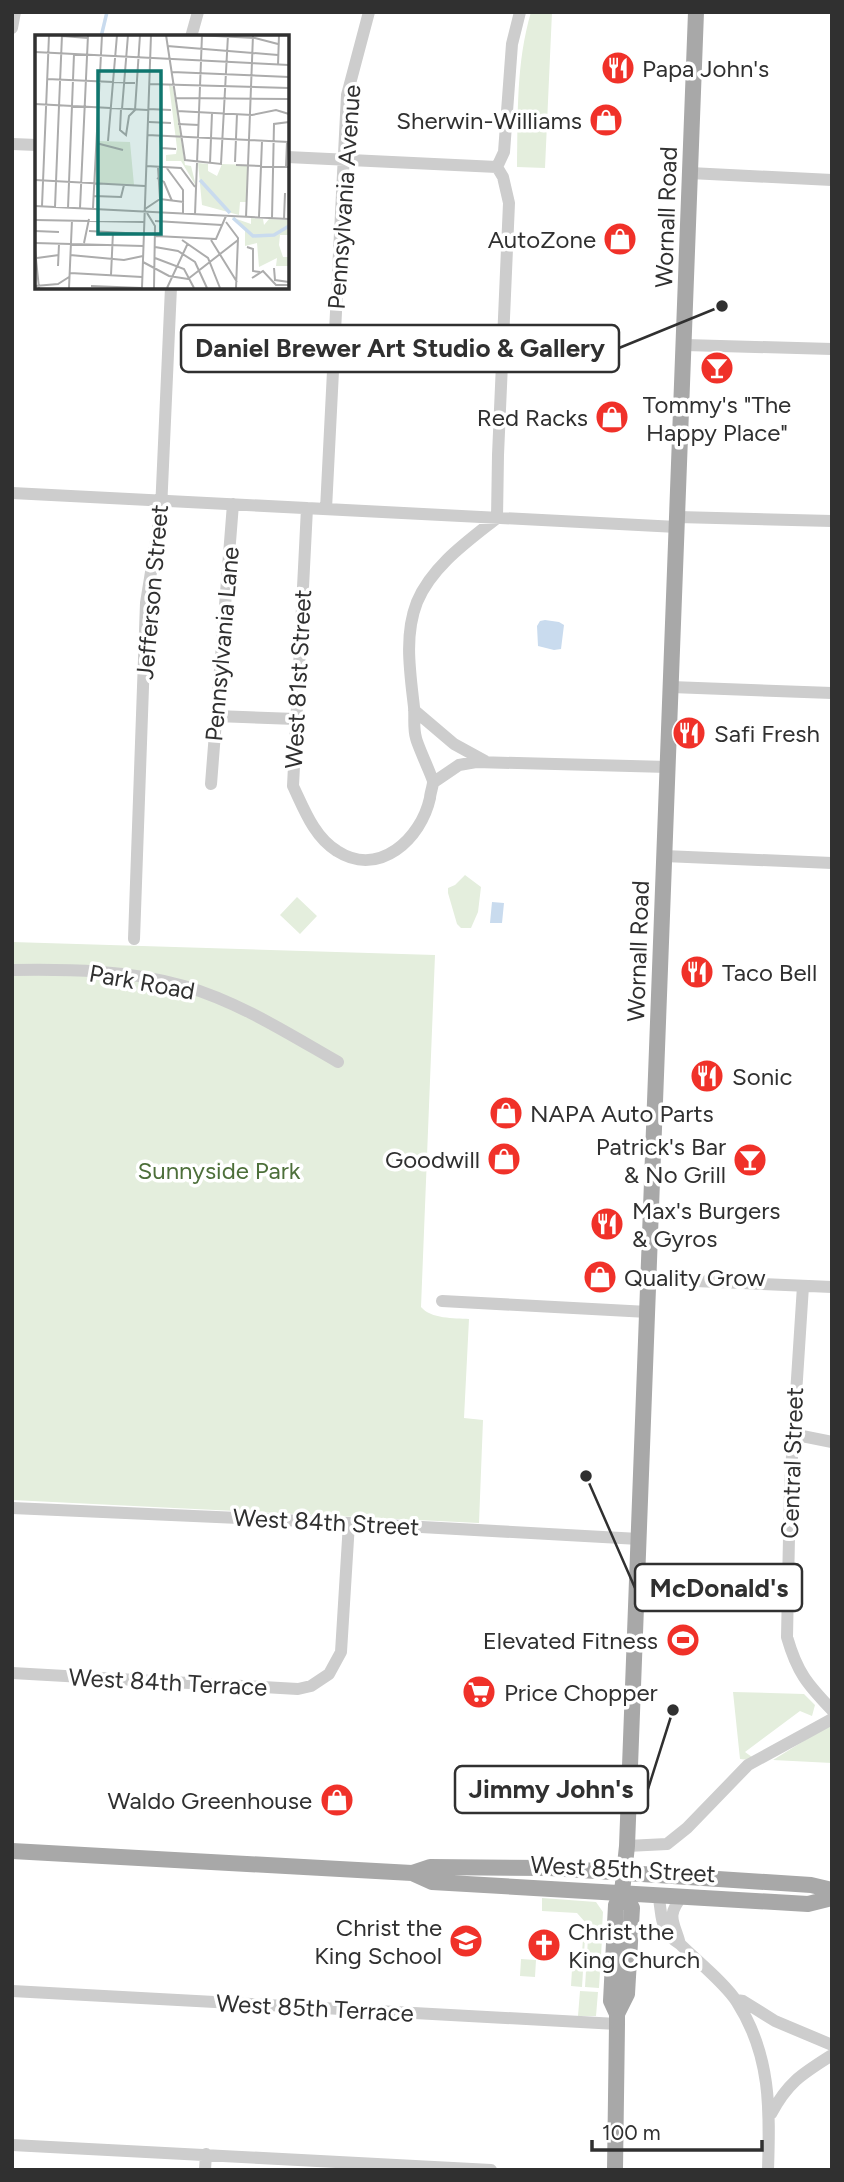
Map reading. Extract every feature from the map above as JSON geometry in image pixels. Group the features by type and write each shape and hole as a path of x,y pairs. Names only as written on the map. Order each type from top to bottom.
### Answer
{"main road":[{"name":"Wornall Road","path":"615,2170 617,2019 626,1994 632,1908 622,1892 627,1846 696,12"},
{"name":"West 85th Street","path":"12,1851 412,1872 434,1867 551,1868 811,1885 832,1890"},
{"name":"West 85th Street","path":"412,1872 432,1882 808,1904 832,1898"}],"street":[{"path":"12,28 15,12"},
{"path":"192,35 198,12"},
{"name":"Pennsylvania Avenue","path":"326,509 347,95 369,12"},
{"path":"497,167 504,152 512,44 520,12"},
{"path":"12,144 35,145"},
{"path":"289,157 497,167"},
{"path":"497,167 503,177 509,203 497,518"},
{"path":"690,173 832,180"},
{"name":"Jefferson Street","path":"134,939 146,603 159,529 171,289"},
{"path":"685,345 832,349"},
{"path":"12,493 497,518 677,522 832,521"},
{"name":"Pennsylvania Lane","path":"211,784 233,504"},
{"name":"West 81st Street","path":"307,508 293,786 306,816 325,842 340,853 361,859 377,859 402,848 410,839 425,816 433,782"},
{"path":"497,518 459,548 433,575 417,602 410,636 409,674 416,738 433,782 459,765 485,761 668,767"},
{"path":"671,687 832,693"},
{"path":"414,710 454,744 485,761"},
{"path":"216,716 296,719"},
{"path":"664,856 832,863"},
{"name":"Park Road","path":"12,970 103,972 183,985 265,1021 338,1062"},
{"path":"649,1279 832,1287"},
{"name":"Central Street","path":"803,1286 792,1434 787,1637 793,1658 806,1683 832,1710"},
{"path":"442,1301 648,1312"},
{"path":"792,1434 832,1442"},
{"name":"West 84th Street","path":"12,1508 349,1522 639,1539"},
{"name":"West 84th Terrace","path":"12,1673 299,1689 311,1686 329,1674 341,1652 349,1522"},
{"path":"627,1846 667,1844 687,1828 748,1765 832,1719"},
{"path":"658,1894 664,1930 736,2000 756,2038 768,2082 768,2170"},
{"path":"680,1944 671,1920 675,1904 683,1895"},
{"name":"West 85th Terrace","path":"12,1992 617,2019"},
{"path":"736,2000 743,2001 775,2021 832,2045"},
{"path":"770,2116 783,2092 802,2074 832,2054"},
{"path":"12,2145 491,2170"},
{"path":"205,2170 206,2154"}],"green space":[{"path":"531,12 552,12 545,168 517,167 520,69"},
{"path":"465,875 481,887 478,912 471,928 461,928 457,924 448,893 448,888"},
{"path":"297,897 317,916 300,934 280,915"},
{"name":"Sunnyside Park","path":"12,942 435,955 421,1307 437,1316 469,1319 464,1418 483,1420 479,1523 12,1500"},
{"path":"733,1692 804,1694 815,1705 812,1716 800,1711 745,1752 752,1757 751,1760 740,1759"},
{"path":"832,1726 832,1763 773,1760 823,1729"},
{"path":"542,1898 596,1902 603,1912 602,1929 589,1928 589,1922 585,1922 577,1913 542,1911"},
{"path":"583,1938 582,1987 571,1986 572,1969 581,1969"},
{"path":"588,1938 602,1939 599,1988 585,1987"},
{"path":"521,1959 536,1960 535,1977 520,1976"},
{"path":"580,1991 598,1992 596,2016 578,2016"}],"water":[{"path":"540,621 564,625 561,649 538,646 537,626"},
{"path":"492,902 504,903 502,923 490,923"}],"waterway":[{"path":"101,35 107,12"}],"place":[{"name":"Papa John's","path":"618,68"},
{"name":"Sherwin-Williams","path":"606,120"},
{"name":"AutoZone","path":"620,239"},
{"name":"Daniel Brewer Art Studio & Gallery","path":"722,306"},
{"name":"Tommy's \"The Happy Place\"","path":"717,368"},
{"name":"Red Racks","path":"612,417"},
{"name":"Safi Fresh","path":"689,733"},
{"name":"Taco Bell","path":"697,972"},
{"name":"Sonic","path":"707,1076"},
{"name":"NAPA Auto Parts","path":"506,1113"},
{"name":"Goodwill","path":"504,1159"},
{"name":"Patrick's Bar & No Grill","path":"750,1160"},
{"name":"Max's Burgers & Gyros","path":"607,1224"},
{"name":"Quality Grow","path":"600,1277"},
{"name":"McDonald's","path":"586,1476"},
{"name":"Elevated Fitness","path":"683,1640"},
{"name":"Price Chopper","path":"479,1692"},
{"name":"Jimmy John's","path":"673,1710"},
{"name":"Waldo Greenhouse","path":"337,1800"},
{"name":"Christ the King School","path":"466,1941"},
{"name":"Christ the King Church","path":"544,1945"}]}
